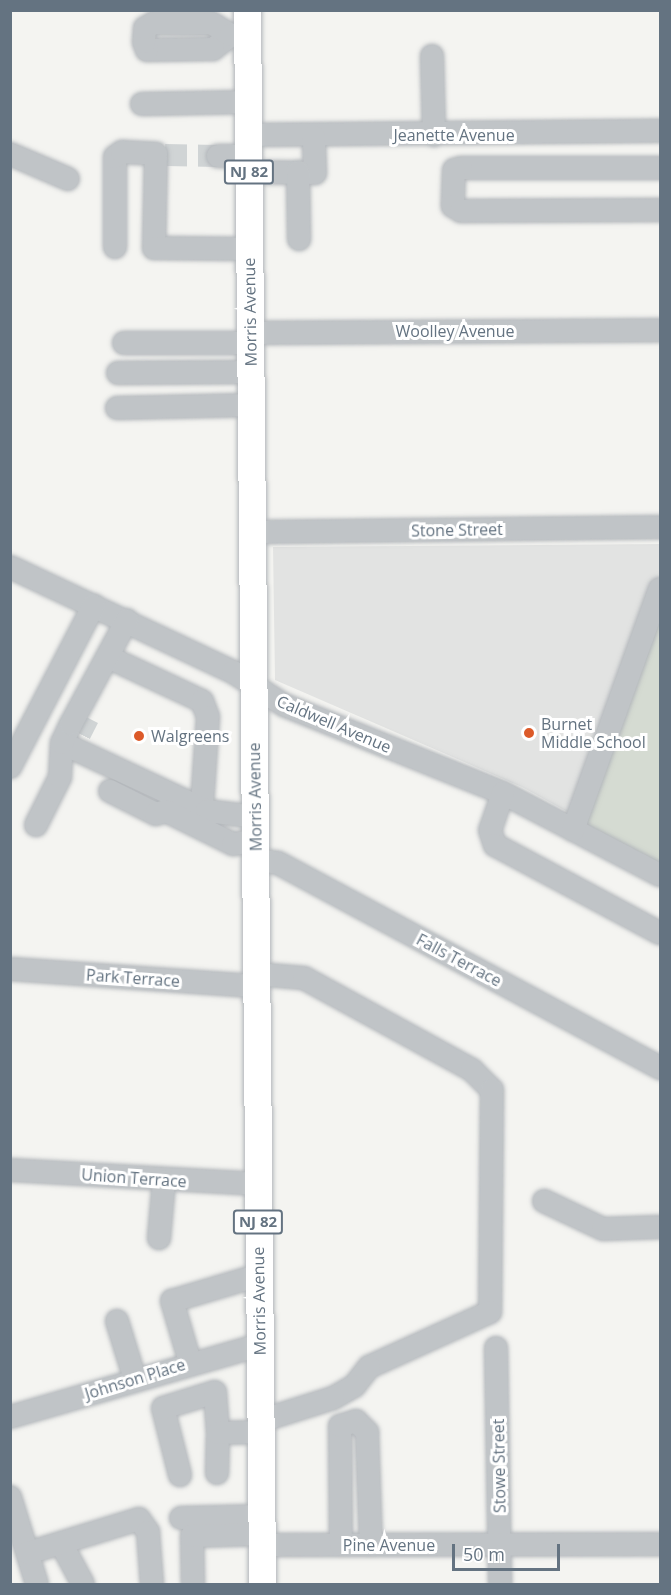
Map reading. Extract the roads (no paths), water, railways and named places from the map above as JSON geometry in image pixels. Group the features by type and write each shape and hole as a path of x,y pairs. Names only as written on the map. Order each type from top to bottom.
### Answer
{"main road":[{"name":"Morris Avenue","path":"242,27 248,102 262,1584"}],"street":[{"path":"432,56 434,135"},
{"path":"142,104 248,102"},
{"path":"656,132 656,168 499,166 454,170 453,206 461,211 660,210"},
{"name":"Jeanette Avenue","path":"248,154 314,137 656,132"},
{"path":"499,166 501,135"},
{"path":"218,156 248,154 298,172 315,173 314,137"},
{"path":"10,154 68,179"},
{"path":"115,247 115,157 160,154 154,248 249,249"},
{"path":"298,172 299,239"},
{"name":"Woolley Avenue","path":"124,343 250,338 660,330"},
{"path":"118,373 251,372"},
{"path":"117,408 251,405"},
{"name":"Stone Street","path":"253,532 660,528"},
{"name":"Caldwell Avenue","path":"10,567 127,620 284,705 503,793 660,875"},
{"path":"573,830 660,589"},
{"path":"10,767 94,605"},
{"path":"36,825 60,777 91,687 127,620"},
{"path":"108,657 202,700 208,717 202,804"},
{"path":"74,734 91,687"},
{"path":"74,734 202,804 207,811 255,839"},
{"path":"110,792 156,814 166,811 233,844 255,839"},
{"path":"503,793 490,830 495,845 660,933"},
{"name":"Falls Terrace","path":"255,839 278,863 660,1068"},
{"name":"Park Terrace","path":"10,969 256,980 304,978 472,1070 492,1090 490,1312 369,1367 354,1386 333,1398 260,1426"},
{"name":"Union Terrace","path":"10,1170 164,1181 257,1184"},
{"path":"159,1238 164,1181"},
{"path":"544,1201 603,1229 660,1227"},
{"path":"189,1400 185,1364 172,1301 259,1275"},
{"path":"117,1322 135,1379"},
{"name":"Johnson Place","path":"10,1417 185,1364 260,1346"},
{"name":"Stowe Street","path":"496,1348 500,1584"},
{"path":"180,1475 163,1408 215,1392 218,1433 217,1473"},
{"path":"341,1545 340,1426 356,1421 368,1432 371,1545"},
{"path":"218,1433 260,1426"},
{"path":"10,1497 37,1584"},
{"path":"180,1518 261,1532"},
{"path":"28,1553 144,1521 152,1584"},
{"path":"193,1584 192,1536 261,1532"},
{"name":"Pine Avenue","path":"261,1532 341,1545 660,1544"},
{"path":"62,1545 83,1584"}],"tunnel":[{"path":"165,155 218,156"},
{"path":"80,734 88,718"}],"place":[{"name":"Burnet Middle School","path":"529,733"},
{"name":"Walgreens","path":"139,736"}]}
